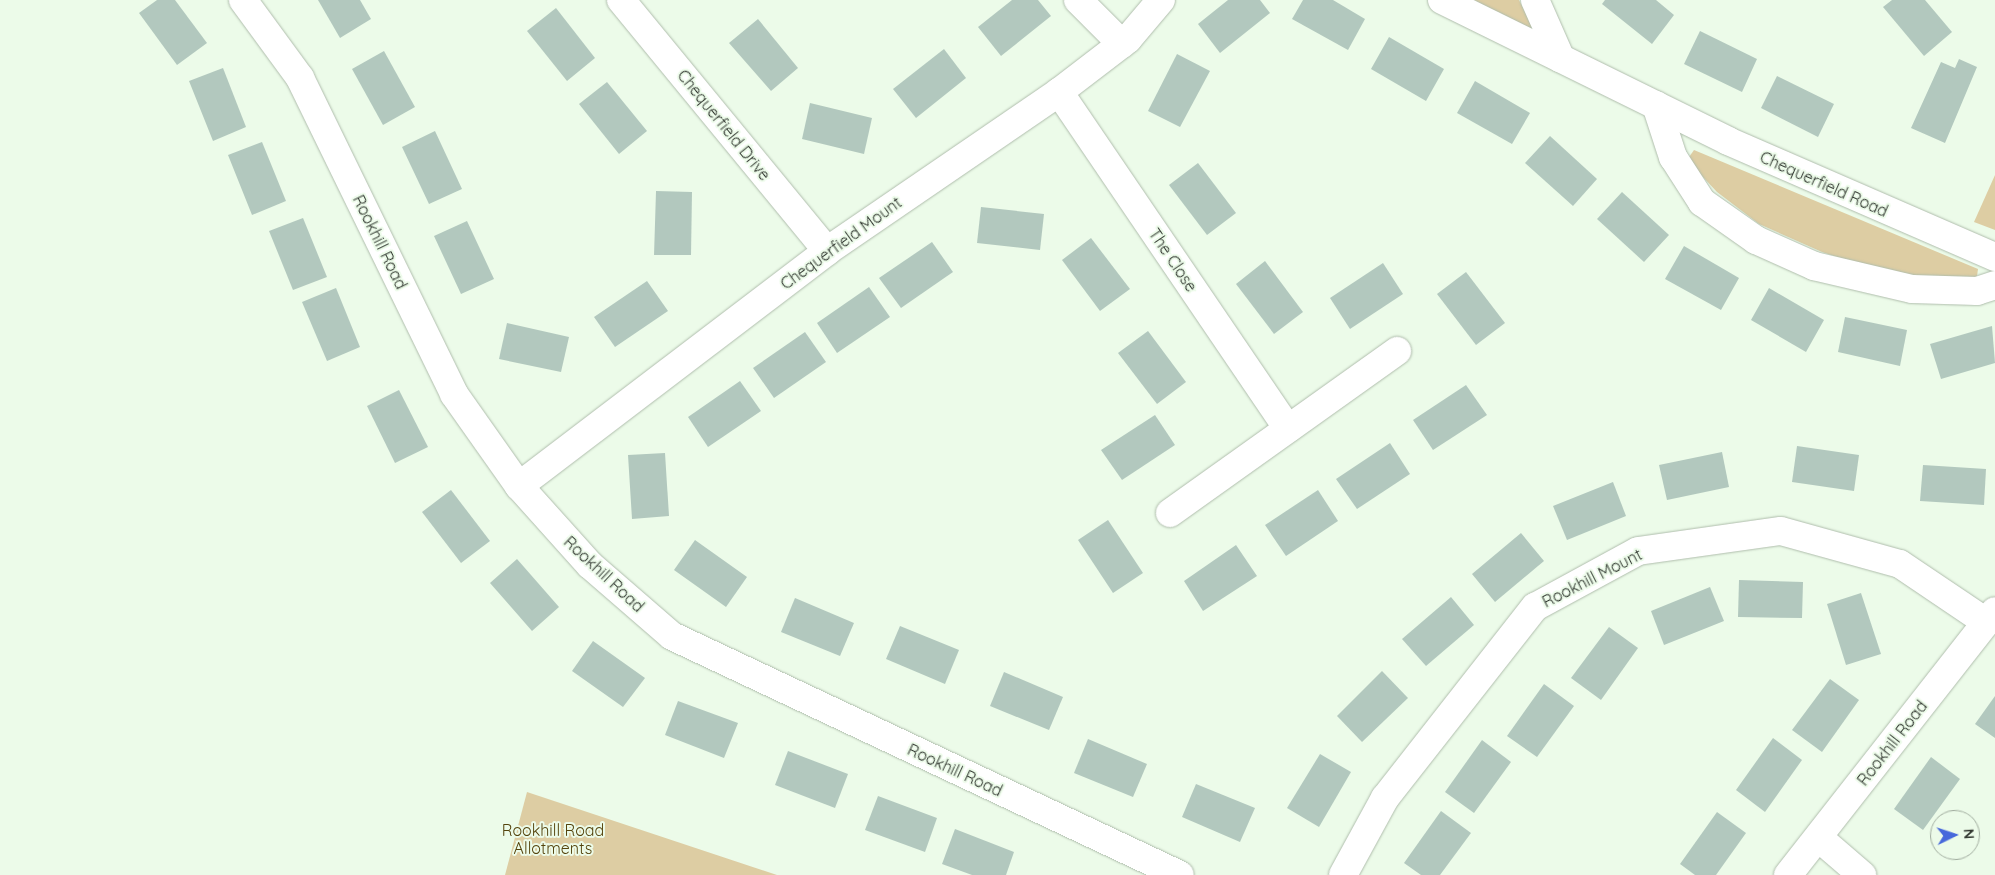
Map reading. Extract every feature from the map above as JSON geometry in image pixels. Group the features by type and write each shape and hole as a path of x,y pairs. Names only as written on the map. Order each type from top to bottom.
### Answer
{"street":[{"name":"Rookhill Road","path":"243,0 300,78 454,394 519,486 590,565 672,636 1180,875"},
{"name":"Chequerfield Drive","path":"621,0 827,251"},
{"path":"1078,0 1122,44"},
{"name":"Chequerfield Mount","path":"519,486 827,251 1059,92 1122,44 1161,0"},
{"name":"Chequerfield Road","path":"1442,0 1728,141 1995,257"},
{"path":"1535,0 1561,59"},
{"name":"The Close","path":"1059,92 1288,429"},
{"path":"1656,105 1672,157 1702,202 1756,240 1814,266 1912,289 1977,291 1995,286"},
{"path":"1170,513 1397,351"},
{"name":"Rookhill Mount","path":"1342,875 1385,798 1535,607 1638,551 1781,531 1900,564 1990,617"},
{"name":"Rookhill Road","path":"1788,875 1819,838 1990,617"},
{"path":"1819,838 1862,875"}],"green space":[{"path":"1474,0 1519,0 1538,36"},
{"path":"1694,150 1978,269 1977,276 1969,281 1911,282 1822,252 1759,224 1717,192 1687,160"},
{"path":"1995,175 1995,230 1974,222"},
{"name":"Rookhill Road Allotments","path":"527,792 777,875 505,875"}],"building":[{"path":"157,0 175,0 207,43 177,65 139,13"},
{"path":"318,0 360,0 371,19 340,38"},
{"path":"1012,0 1038,0 1051,16 1001,56 978,27"},
{"path":"1228,0 1260,0 1270,13 1220,53 1198,24"},
{"path":"1303,0 1333,0 1365,19 1348,50 1292,19"},
{"path":"1605,0 1656,0 1674,15 1652,44 1602,4"},
{"path":"1892,0 1925,0 1952,32 1924,56 1883,7"},
{"path":"556,8 595,58 567,81 527,31"},
{"path":"758,19 798,68 771,91 729,43"},
{"path":"1700,31 1757,59 1742,92 1684,64"},
{"path":"1389,37 1444,69 1426,101 1371,69"},
{"path":"944,49 966,78 916,118 893,89"},
{"path":"384,51 415,107 383,125 352,69"},
{"path":"1177,54 1210,71 1180,127 1148,111"},
{"path":"1959,59 1977,67 1945,143 1911,128 1941,62 1955,68"},
{"path":"223,68 246,127 213,141 189,81"},
{"path":"1777,76 1834,104 1818,137 1761,108"},
{"path":"1475,81 1530,113 1512,144 1457,113"},
{"path":"607,82 647,131 619,154 579,104"},
{"path":"810,103 872,118 864,154 802,139"},
{"path":"435,131 462,189 429,204 402,147"},
{"path":"1550,136 1597,179 1573,206 1525,163"},
{"path":"262,142 286,201 252,215 228,155"},
{"path":"1198,163 1236,213 1207,235 1169,185"},
{"path":"656,191 692,192 691,255 654,255"},
{"path":"1622,192 1669,235 1644,262 1597,219"},
{"path":"981,207 1044,214 1040,250 977,243"},
{"path":"303,218 327,277 293,290 269,231"},
{"path":"467,221 494,279 461,294 434,236"},
{"path":"1091,238 1130,289 1100,311 1062,260"},
{"path":"932,242 953,272 901,308 879,278"},
{"path":"1684,246 1739,278 1721,310 1665,279"},
{"path":"1265,261 1303,312 1274,334 1236,284"},
{"path":"1383,263 1403,294 1350,329 1330,298"},
{"path":"1466,272 1505,323 1476,345 1437,294"},
{"path":"647,281 668,311 615,347 594,317"},
{"path":"869,287 890,317 837,353 817,323"},
{"path":"336,288 360,347 327,361 302,302"},
{"path":"1769,288 1824,320 1806,352 1751,320"},
{"path":"1845,317 1907,330 1900,366 1838,352"},
{"path":"507,323 569,337 561,372 499,359"},
{"path":"1992,326 1995,363 1941,379 1930,344"},
{"path":"1148,331 1186,382 1157,404 1118,353"},
{"path":"805,332 826,362 774,398 753,368"},
{"path":"740,381 761,411 708,447 688,417"},
{"path":"1466,385 1487,415 1433,450 1413,420"},
{"path":"399,390 428,447 395,463 367,406"},
{"path":"1155,415 1175,445 1122,480 1101,450"},
{"path":"1390,443 1410,474 1357,509 1336,479"},
{"path":"1797,446 1859,455 1854,491 1792,482"},
{"path":"1722,452 1729,487 1667,500 1659,465"},
{"path":"665,453 669,516 632,519 628,455"},
{"path":"1923,465 1986,469 1984,505 1920,501"},
{"path":"1613,482 1626,516 1567,540 1553,506"},
{"path":"451,490 490,541 461,563 422,512"},
{"path":"1318,490 1338,521 1286,556 1265,525"},
{"path":"1108,520 1143,573 1113,593 1078,540"},
{"path":"1521,533 1544,561 1495,602 1472,574"},
{"path":"695,540 747,577 726,607 674,570"},
{"path":"1236,545 1257,576 1203,611 1184,581"},
{"path":"517,559 559,607 532,631 490,583"},
{"path":"1739,580 1803,582 1802,618 1738,617"},
{"path":"1710,587 1724,621 1664,645 1651,611"},
{"path":"1861,593 1881,654 1846,665 1827,604"},
{"path":"1451,597 1474,625 1426,666 1402,639"},
{"path":"795,598 854,623 840,656 781,632"},
{"path":"900,626 959,650 945,684 886,659"},
{"path":"1609,627 1638,648 1601,700 1571,678"},
{"path":"593,641 645,678 623,707 572,671"},
{"path":"1382,671 1408,698 1362,742 1337,716"},
{"path":"1004,672 1063,697 1049,730 990,706"},
{"path":"1830,679 1859,700 1822,752 1792,730"},
{"path":"1544,684 1574,706 1537,757 1507,736"},
{"path":"1995,696 1995,738 1975,724"},
{"path":"678,701 738,723 724,758 665,735"},
{"path":"1773,738 1802,760 1765,812 1736,790"},
{"path":"1088,739 1147,764 1133,797 1074,773"},
{"path":"1482,740 1511,762 1474,813 1445,792"},
{"path":"788,751 848,774 835,808 775,785"},
{"path":"1320,754 1351,772 1319,827 1287,808"},
{"path":"1931,757 1960,779 1938,810 1930,810 1930,820 1923,830 1894,809"},
{"path":"1196,784 1255,808 1240,842 1182,817"},
{"path":"878,796 937,818 925,852 865,830"},
{"path":"1441,811 1471,833 1440,875 1421,875 1404,863"},
{"path":"1717,812 1746,833 1716,875 1695,875 1680,864"},
{"path":"955,829 1014,852 1006,875 972,875 942,864"}]}
